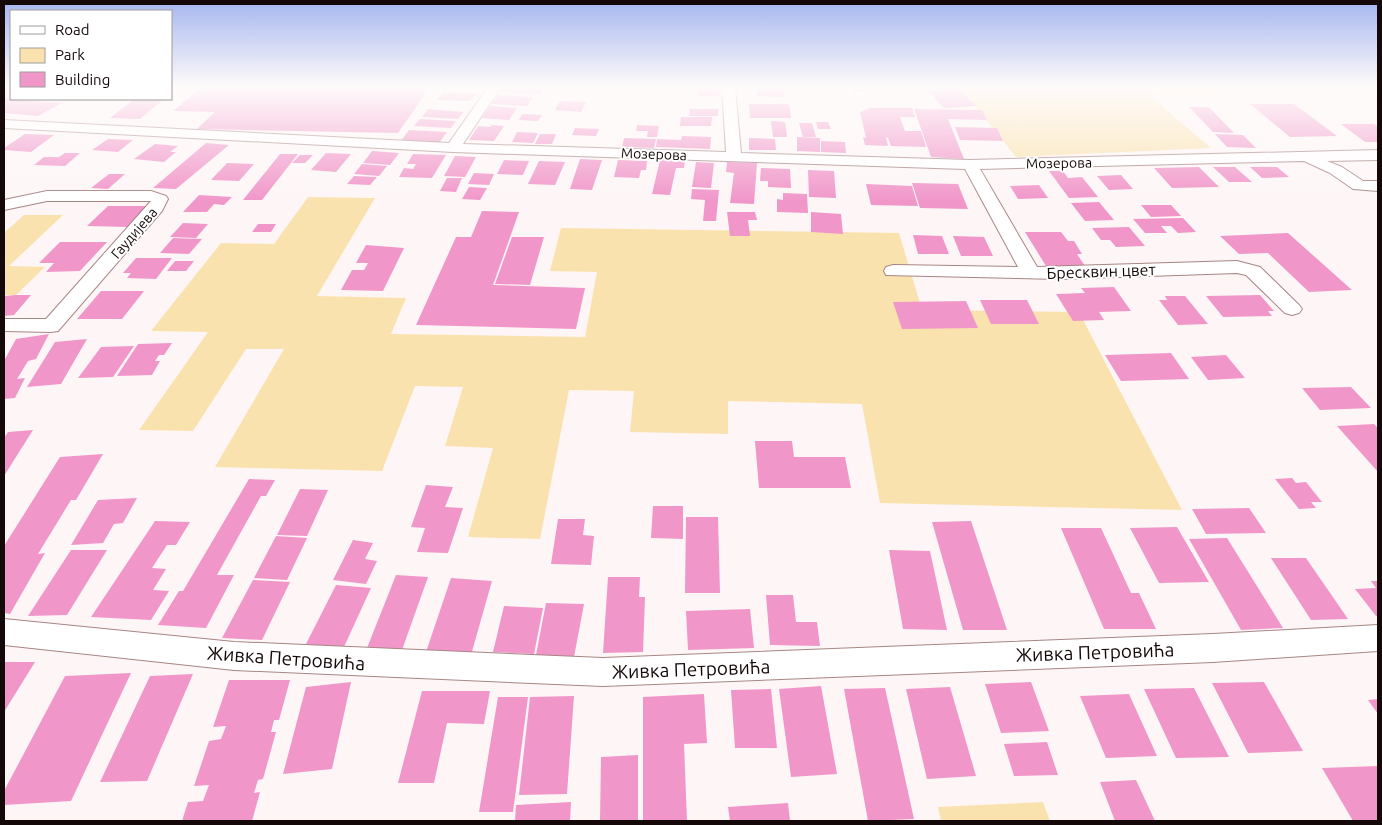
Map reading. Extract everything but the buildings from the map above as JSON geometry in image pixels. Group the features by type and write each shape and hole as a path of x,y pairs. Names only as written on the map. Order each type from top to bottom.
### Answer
{"street":[{"name":"Мозерова","path":"32,126 453,148 970,165 1378,156"},
{"path":"453,148 468,126"},
{"path":"732,126 734,156"},
{"name":"Мозерова","path":"1304,157 1336,170 1359,186 1378,186"},
{"path":"970,165 1031,273"},
{"name":"Гаудијева","path":"4,205 30,198 53,196 151,196 160,199 156,208 52,326 4,325"},
{"name":"Бресквин цвет","path":"894,271 1031,273 1245,268 1253,271 1292,309"},
{"name":"Живка Петровића","path":"4,632 234,656 603,672 1214,648 1378,638"}],"green space":[{"path":"991,126 1185,126 1211,148 1016,157"},
{"path":"308,197 375,198 317,296 406,298 391,334 585,337 597,272 550,271 561,228 899,233 922,310 1079,312 1182,510 880,503 862,404 728,401 728,434 630,432 634,391 569,390 540,539 468,537 493,448 445,446 463,387 415,386 382,471 215,467 284,349 246,349 193,431 139,430 208,332 151,331 221,243 274,244"},
{"path":"24,215 63,215 9,266 45,267 16,295 4,295 4,233"},
{"path":"1043,802 1050,821 941,821 938,807"}]}
